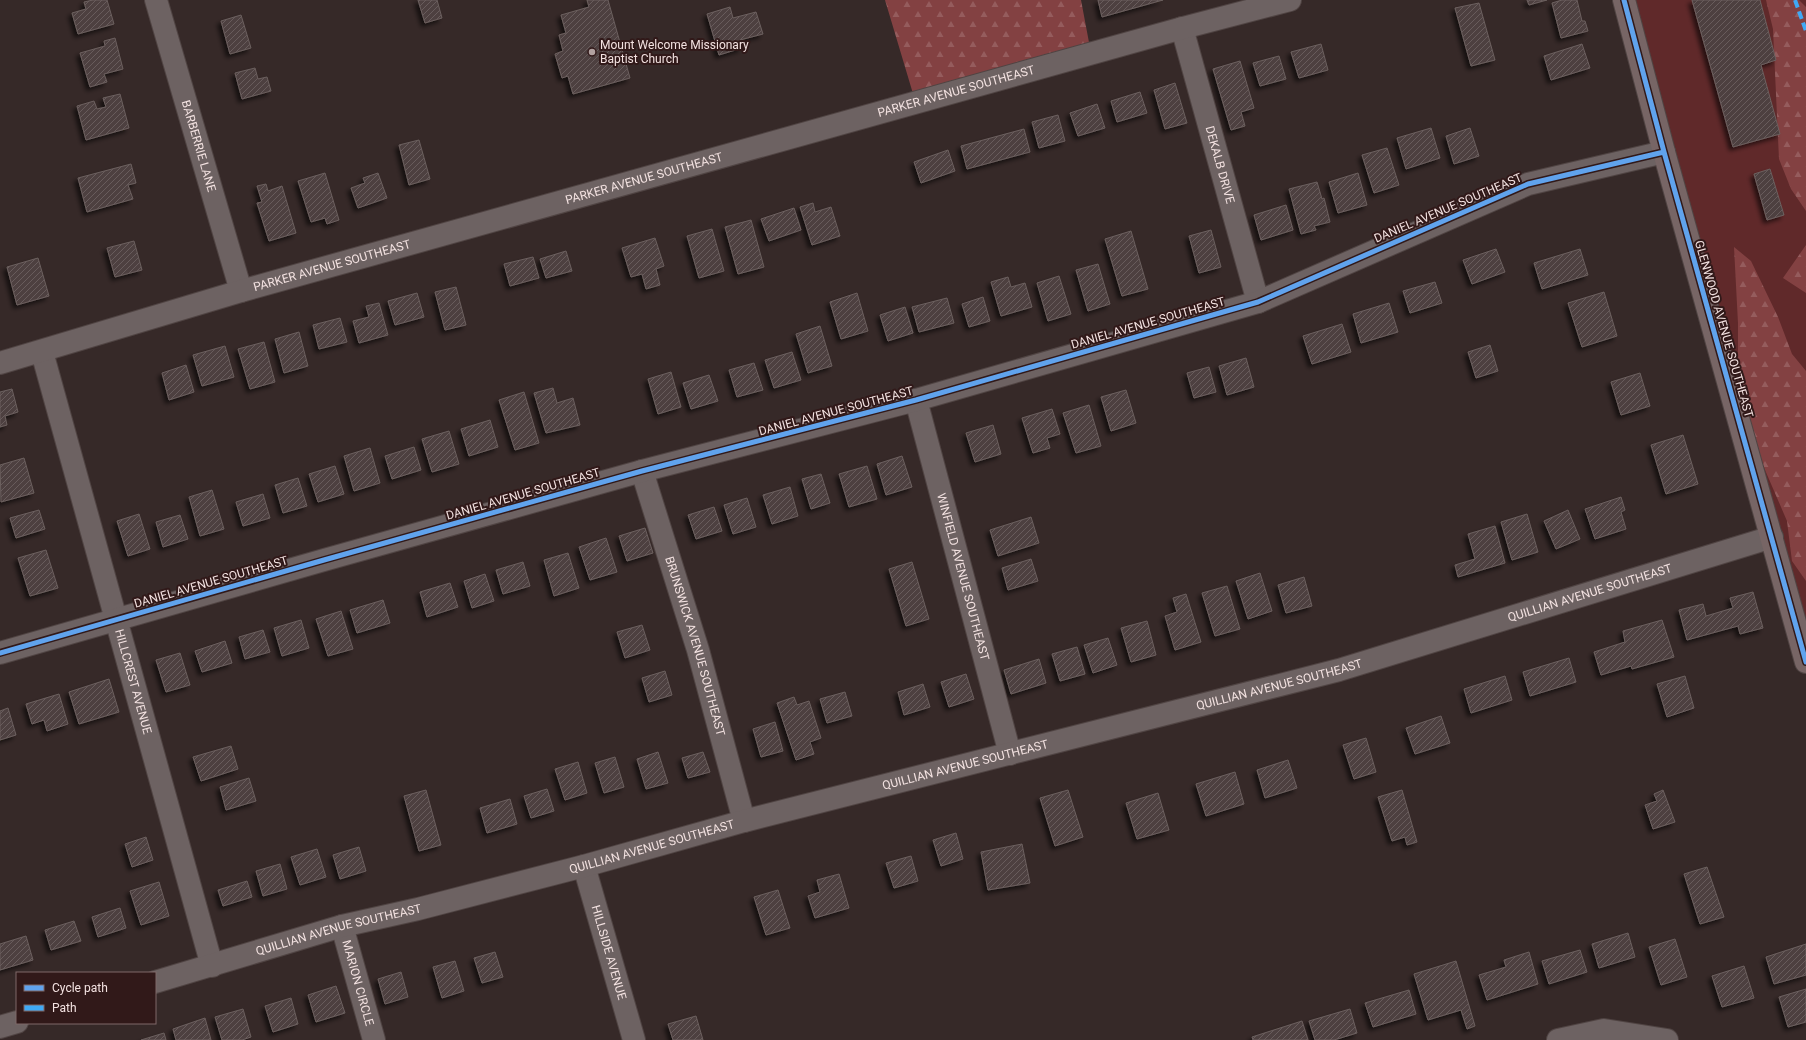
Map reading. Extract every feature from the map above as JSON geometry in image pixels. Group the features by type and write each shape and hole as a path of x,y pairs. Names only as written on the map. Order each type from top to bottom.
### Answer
{"main road":[{"name":"GLENWOOD AVENUE SOUTHEAST","path":"1624,0 1664,152 1806,662"}],"street":[{"name":"BARBERRIE LANE","path":"156,0 241,291"},
{"name":"PARKER AVENUE SOUTHEAST","path":"0,363 42,352 241,291 1182,28 1290,0"},
{"name":"DEKALB DRIVE","path":"1182,28 1258,302"},
{"name":"DANIEL AVENUE SOUTHEAST","path":"0,653 642,471 916,400 1258,302 1528,184 1664,152"},
{"name":"HILLCREST AVENUE","path":"42,352 212,966"},
{"name":"WINFIELD AVENUE SOUTHEAST","path":"916,400 1010,754"},
{"name":"BRUNSWICK AVENUE SOUTHEAST","path":"642,471 698,650 744,821"},
{"name":"QUILLIAN AVENUE SOUTHEAST","path":"156,982 342,926 418,909 584,866 744,821 1339,670 1772,537"},
{"name":"HILLSIDE AVENUE","path":"584,866 634,1040"},
{"name":"MARION CIRCLE","path":"342,926 374,1040"},
{"path":"0,1027 16,1022"},
{"path":"1558,1040 1604,1030 1667,1040"}],"shaded area":[{"path":"1624,0 1806,0 1806,651"}],"green space":[{"path":"885,0 1081,0 1091,53 914,97"},
{"path":"1766,0 1799,0 1806,7 1806,211 1791,189 1779,159 1773,29"},
{"path":"1806,245 1806,293 1783,278"},
{"path":"1734,247 1751,261 1778,317 1792,354 1806,371 1806,581 1792,561 1787,521 1753,442 1738,361 1738,323"}],"building":[{"path":"93,0 107,0 114,24 78,34 72,13 86,9 84,2"},
{"path":"418,0 437,0 442,18 425,23"},
{"path":"587,0 608,0 630,78 573,94 568,76 562,78 555,54 563,51 559,35 566,33 561,15 589,7"},
{"path":"1098,0 1163,0 1102,17"},
{"path":"1527,0 1547,0 1529,5"},
{"path":"1562,0 1577,0 1582,21 1585,21 1588,31 1561,38 1552,3"},
{"path":"1692,0 1760,0 1776,60 1761,65 1780,134 1733,147"},
{"path":"1479,3 1495,60 1471,66 1455,8"},
{"path":"730,7 733,18 756,12 763,34 740,40 742,48 719,55 707,14"},
{"path":"241,15 251,48 230,54 221,21"},
{"path":"115,38 123,69 104,74 107,82 90,87 80,53 105,46 104,41"},
{"path":"1321,44 1328,70 1299,78 1291,52"},
{"path":"1582,44 1590,68 1551,80 1544,56"},
{"path":"1279,56 1286,79 1260,86 1253,63"},
{"path":"1240,61 1254,108 1241,112 1245,126 1231,130 1213,69"},
{"path":"255,68 258,79 267,77 271,91 242,99 235,73"},
{"path":"1175,83 1187,123 1165,129 1154,90"},
{"path":"1140,92 1147,113 1117,122 1111,101"},
{"path":"120,94 129,128 86,140 77,106 94,101 97,109 106,107 103,98"},
{"path":"1097,104 1105,128 1078,136 1070,113"},
{"path":"1058,115 1065,141 1039,148 1032,122"},
{"path":"1431,128 1440,158 1406,169 1397,138"},
{"path":"1470,128 1479,156 1454,164 1446,136"},
{"path":"1024,129 1030,152 967,169 961,146"},
{"path":"419,140 430,179 409,185 399,145"},
{"path":"1387,148 1399,185 1374,193 1362,155"},
{"path":"948,150 955,171 921,183 914,162"},
{"path":"131,164 136,183 128,185 133,199 87,212 78,178"},
{"path":"1770,169 1784,215 1767,220 1754,174"},
{"path":"325,173 339,220 327,224 325,218 311,222 298,181"},
{"path":"378,173 387,198 358,208 351,188 365,183 363,178"},
{"path":"1358,173 1367,205 1338,213 1329,182"},
{"path":"1317,182 1322,199 1324,198 1330,222 1314,226 1316,230 1301,234 1289,189"},
{"path":"266,184 268,191 282,186 296,233 269,241 257,203 262,202 257,186"},
{"path":"813,203 815,212 831,207 840,236 812,245 800,207"},
{"path":"1286,205 1293,230 1261,240 1254,215"},
{"path":"794,208 801,230 769,241 761,219"},
{"path":"751,220 764,267 738,274 725,227"},
{"path":"712,229 724,271 699,278 687,236"},
{"path":"1211,230 1221,267 1199,273 1189,236"},
{"path":"1131,231 1148,289 1122,296 1105,239"},
{"path":"655,238 664,266 656,269 660,285 646,289 642,274 631,277 622,248"},
{"path":"134,241 142,270 115,277 107,248"},
{"path":"1496,249 1505,272 1472,284 1463,260"},
{"path":"1580,249 1588,275 1542,289 1534,263"},
{"path":"566,251 572,271 546,278 540,259"},
{"path":"533,257 539,278 510,286 504,264"},
{"path":"38,258 49,296 17,305 7,267"},
{"path":"1098,264 1110,304 1088,311 1076,270"},
{"path":"1059,276 1071,314 1048,321 1037,283"},
{"path":"1008,277 1011,287 1025,283 1032,307 1001,316 991,282"},
{"path":"1435,282 1442,303 1410,313 1403,291"},
{"path":"456,287 466,325 445,330 435,292"},
{"path":"1604,292 1617,336 1582,347 1568,303"},
{"path":"417,293 424,317 395,325 388,301"},
{"path":"857,293 868,331 841,339 830,302"},
{"path":"983,297 990,321 969,327 962,304"},
{"path":"947,298 954,323 919,332 912,307"},
{"path":"379,303 388,335 359,343 353,321 369,317 366,306"},
{"path":"1389,303 1398,332 1361,343 1353,314"},
{"path":"905,307 913,333 888,341 880,315"},
{"path":"340,318 347,342 319,349 313,325"},
{"path":"1342,324 1351,352 1312,364 1303,336"},
{"path":"820,326 832,366 808,373 796,334"},
{"path":"299,332 308,366 284,373 275,339"},
{"path":"264,342 275,382 250,389 238,349"},
{"path":"1490,345 1498,371 1476,378 1468,352"},
{"path":"225,346 234,377 202,386 193,355"},
{"path":"792,352 801,380 774,388 765,360"},
{"path":"1246,358 1254,387 1227,395 1219,366"},
{"path":"754,363 763,390 737,397 729,370"},
{"path":"186,365 194,392 169,400 162,373"},
{"path":"1209,367 1216,392 1194,398 1187,373"},
{"path":"671,372 681,407 658,414 648,379"},
{"path":"1640,373 1650,406 1621,415 1611,382"},
{"path":"709,375 718,401 691,409 683,383"},
{"path":"553,388 557,403 573,398 580,425 546,433 534,393"},
{"path":"12,389 18,412 5,416 7,425 0,427 0,392"},
{"path":"1126,390 1136,423 1111,431 1101,397"},
{"path":"524,392 539,443 515,450 499,400"},
{"path":"1089,405 1101,446 1076,453 1063,413"},
{"path":"1052,409 1060,434 1047,438 1050,448 1033,453 1022,418"},
{"path":"490,420 498,447 469,456 461,429"},
{"path":"993,425 1001,454 975,462 966,433"},
{"path":"449,431 459,464 432,472 422,439"},
{"path":"1683,435 1698,484 1666,494 1651,445"},
{"path":"414,447 421,470 392,479 385,456"},
{"path":"370,448 380,483 354,491 344,456"},
{"path":"902,456 912,487 886,495 877,464"},
{"path":"24,458 34,493 1,502 0,465"},
{"path":"335,466 344,494 318,502 309,474"},
{"path":"867,466 877,499 849,507 839,474"},
{"path":"821,474 830,503 811,509 802,479"},
{"path":"298,478 307,506 283,513 275,485"},
{"path":"790,487 798,516 772,524 763,495"},
{"path":"212,490 224,529 200,536 189,497"},
{"path":"263,494 270,518 243,526 236,502"},
{"path":"1621,497 1625,510 1621,512 1626,529 1595,539 1585,509"},
{"path":"747,498 756,527 733,534 724,505"},
{"path":"714,507 722,531 696,539 688,515"},
{"path":"39,510 45,529 16,538 10,518"},
{"path":"1568,510 1580,539 1556,549 1544,521"},
{"path":"139,514 150,549 128,556 117,521"},
{"path":"1527,514 1538,552 1512,560 1501,522"},
{"path":"180,515 188,539 163,547 156,522"},
{"path":"1031,517 1039,543 998,556 990,530"},
{"path":"1495,526 1505,563 1458,577 1455,565 1475,559 1468,534"},
{"path":"645,528 653,553 627,561 619,536"},
{"path":"606,538 617,572 590,580 579,547"},
{"path":"46,550 58,588 30,596 18,558"},
{"path":"568,553 579,588 554,596 544,560"},
{"path":"1031,559 1038,581 1008,590 1002,568"},
{"path":"523,562 530,586 503,594 496,570"},
{"path":"912,562 929,619 906,626 889,569"},
{"path":"1260,573 1272,611 1248,619 1236,581"},
{"path":"485,574 494,601 472,608 464,581"},
{"path":"1304,577 1312,606 1286,613 1278,585"},
{"path":"450,583 458,607 427,617 420,592"},
{"path":"1227,586 1240,629 1215,636 1202,593"},
{"path":"1753,592 1763,628 1740,634 1738,626 1687,640 1679,610 1703,604 1706,616 1733,608 1730,598"},
{"path":"1186,594 1201,642 1175,650 1165,616 1177,612 1173,598"},
{"path":"383,600 390,623 357,633 350,610"},
{"path":"341,611 353,649 328,656 316,619"},
{"path":"301,620 309,648 282,656 274,628"},
{"path":"1662,620 1674,657 1632,669 1631,666 1601,675 1594,652 1625,642 1623,631"},
{"path":"1147,621 1156,655 1131,662 1121,628"},
{"path":"642,625 650,650 625,658 617,632"},
{"path":"263,630 270,652 245,659 239,637"},
{"path":"1108,638 1117,665 1093,673 1084,645"},
{"path":"225,641 232,663 202,672 195,651"},
{"path":"1077,647 1085,674 1060,681 1052,654"},
{"path":"180,653 190,685 166,692 156,660"},
{"path":"1569,658 1576,682 1530,696 1523,672"},
{"path":"1039,659 1046,683 1011,694 1004,670"},
{"path":"665,671 672,695 649,702 642,678"},
{"path":"966,674 974,699 949,707 941,682"},
{"path":"1505,676 1512,700 1471,713 1464,689"},
{"path":"1685,676 1694,708 1667,717 1657,684"},
{"path":"109,679 119,712 79,724 69,692"},
{"path":"923,684 930,707 904,715 898,692"},
{"path":"845,692 852,716 827,723 820,699"},
{"path":"59,694 68,724 47,731 44,720 32,724 26,704"},
{"path":"794,697 797,705 809,701 821,738 810,742 814,754 796,760 777,703"},
{"path":"8,708 16,735 0,740 0,711"},
{"path":"1441,716 1450,743 1415,754 1406,728"},
{"path":"775,722 783,751 761,757 753,729"},
{"path":"1366,738 1376,772 1354,779 1343,745"},
{"path":"231,746 238,769 201,781 193,757"},
{"path":"658,752 668,783 646,789 637,759"},
{"path":"703,752 710,772 688,778 682,758"},
{"path":"615,757 624,787 604,793 595,763"},
{"path":"1288,760 1297,788 1265,798 1257,770"},
{"path":"578,762 587,793 565,800 555,769"},
{"path":"1235,772 1244,804 1206,816 1196,784"},
{"path":"249,778 256,801 226,810 220,787"},
{"path":"547,789 554,811 531,818 524,796"},
{"path":"426,790 441,845 419,851 404,796"},
{"path":"1068,790 1083,837 1055,846 1040,798"},
{"path":"1402,790 1417,842 1407,845 1405,837 1392,841 1378,797"},
{"path":"1663,790 1675,822 1653,829 1645,805 1657,801 1654,794"},
{"path":"1158,793 1169,830 1137,839 1126,803"},
{"path":"510,799 517,824 487,833 480,808"},
{"path":"956,833 963,859 941,866 933,840"},
{"path":"146,837 153,860 132,867 125,844"},
{"path":"1022,844 1030,883 988,890 981,852"},
{"path":"359,847 366,871 340,879 333,855"},
{"path":"317,849 326,877 300,885 291,857"},
{"path":"911,856 918,881 894,888 886,863"},
{"path":"280,864 287,889 263,896 256,871"},
{"path":"1707,867 1724,917 1700,924 1684,874"},
{"path":"839,874 849,908 815,918 808,896 820,892 817,880"},
{"path":"247,881 252,897 223,906 218,890"},
{"path":"159,882 169,916 141,925 130,891"},
{"path":"778,890 790,928 766,935 754,897"},
{"path":"120,908 126,928 98,937 92,917"},
{"path":"74,921 81,941 51,950 45,930"},
{"path":"1628,933 1635,957 1599,968 1592,944"},
{"path":"26,936 33,960 0,970 0,944"},
{"path":"1675,939 1687,977 1661,985 1649,947"},
{"path":"1806,944 1806,975 1774,984 1766,957"},
{"path":"1580,950 1587,972 1549,984 1542,961"},
{"path":"495,952 503,977 482,983 474,958"},
{"path":"1529,952 1538,984 1487,1000 1479,975 1506,967 1504,960"},
{"path":"455,961 464,991 442,998 433,967"},
{"path":"1456,961 1475,1026 1467,1029 1461,1010 1428,1020 1414,974"},
{"path":"1744,966 1754,998 1722,1007 1712,976"},
{"path":"401,972 408,997 385,1004 378,979"},
{"path":"336,986 345,1013 316,1022 308,995"},
{"path":"1806,989 1806,1022 1788,1027 1779,997"},
{"path":"1409,990 1416,1014 1373,1027 1365,1003"},
{"path":"291,998 298,1024 273,1032 265,1006"},
{"path":"243,1009 251,1037 242,1040 222,1040 215,1017"},
{"path":"1350,1009 1357,1033 1334,1040 1315,1040 1309,1021"},
{"path":"696,1016 703,1040 673,1040 668,1024"},
{"path":"205,1018 211,1040 176,1040 173,1029"},
{"path":"1302,1021 1308,1040 1253,1040 1252,1037"},
{"path":"164,1033 166,1040 141,1040"}],"marked path":[{"path":"1795,0 1806,31"}],"cycle path":[{"path":"1624,0 1664,152 1806,662"},
{"path":"0,653 642,471 916,400 1258,302 1528,184 1664,152"}],"place":[{"name":"Mount Welcome Missionary Baptist Church","path":"592,52"}]}
